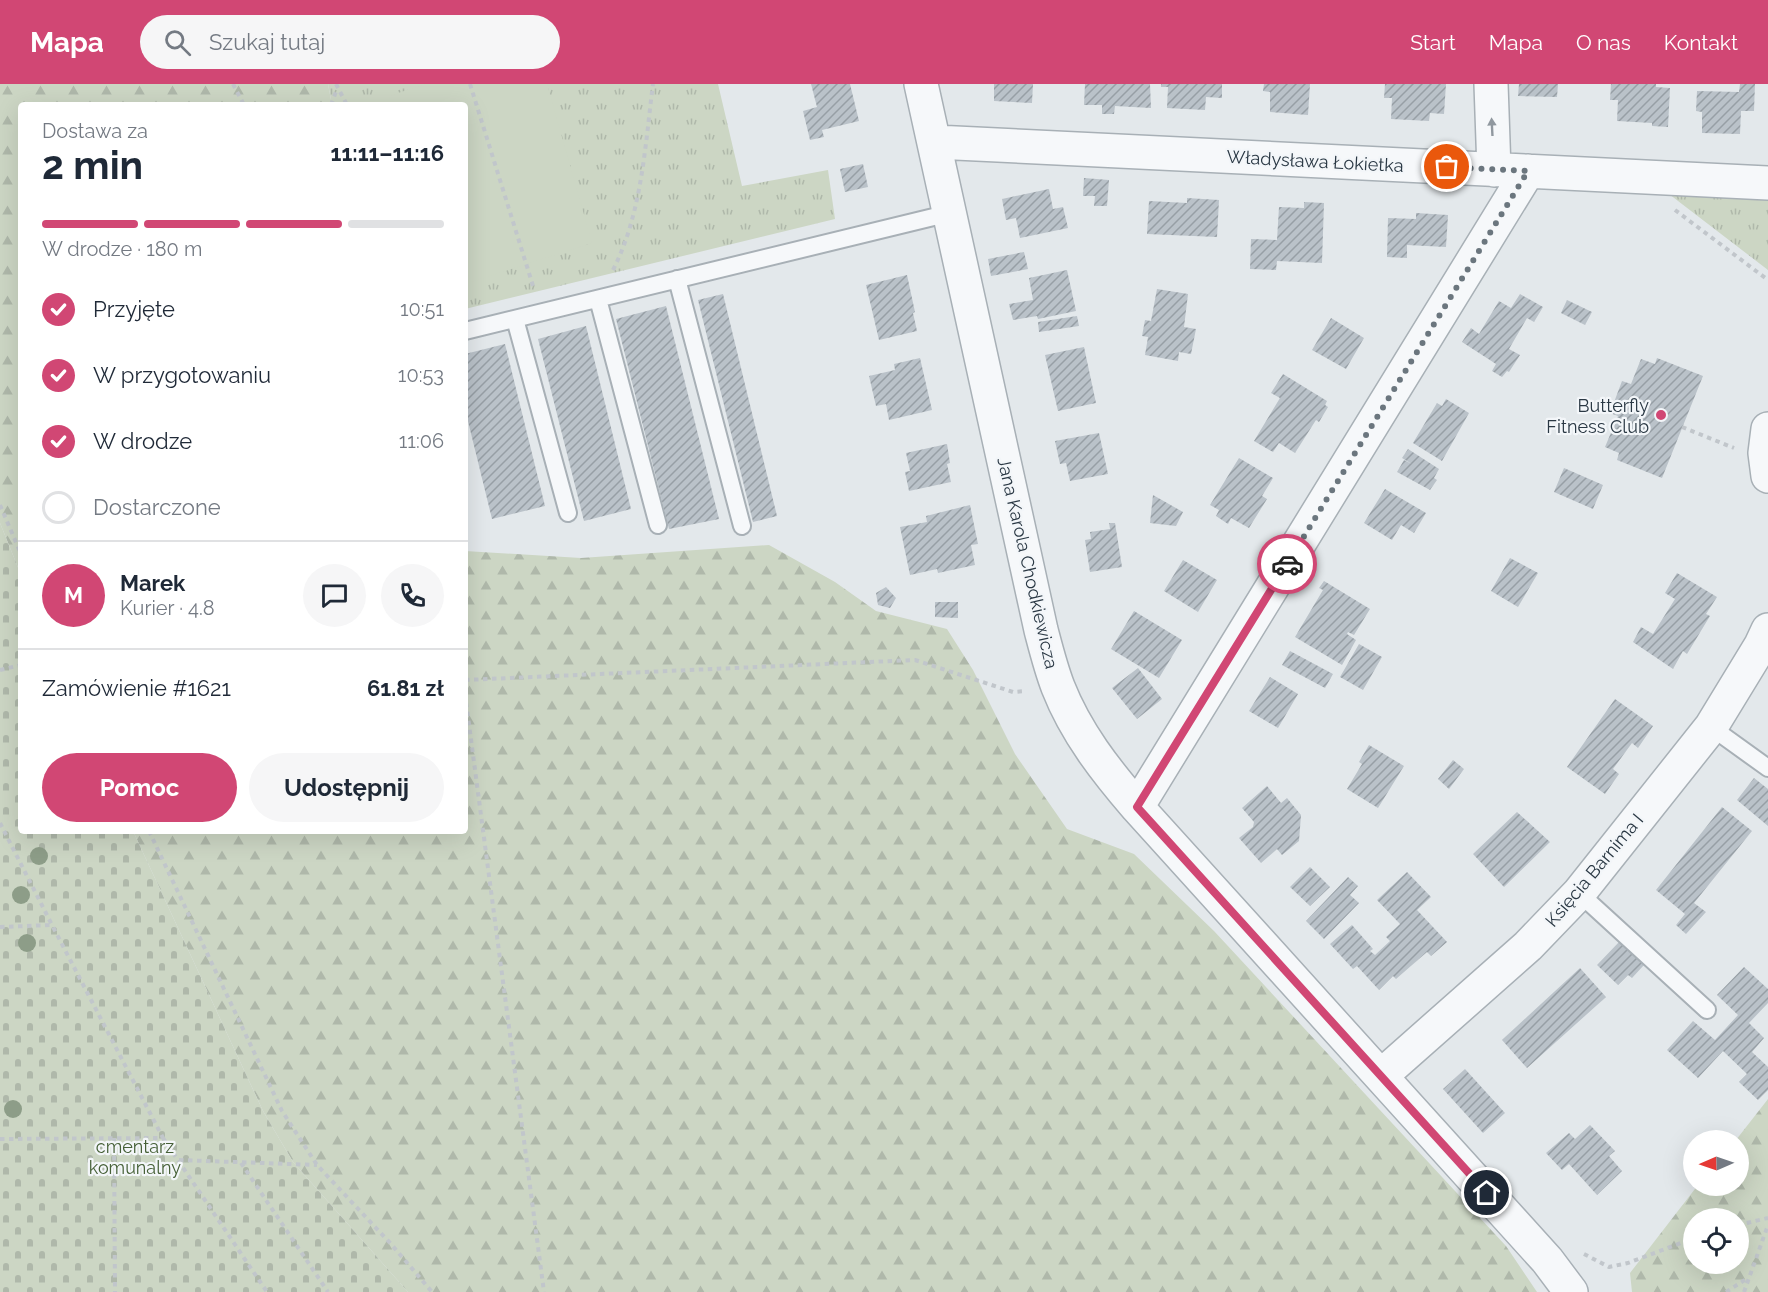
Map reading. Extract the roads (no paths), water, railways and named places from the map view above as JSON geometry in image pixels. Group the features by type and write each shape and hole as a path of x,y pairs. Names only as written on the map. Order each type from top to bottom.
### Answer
{"street":[{"name":"Jana Karola Chodkiewicza","path":"921,84 1041,630 1059,688 1077,728 1115,782 1547,1260 1570,1292"},
{"path":"1491,84 1494,170"},
{"name":"Władysława Łokietka","path":"934,142 1768,183"},
{"path":"1137,807 1528,171"},
{"path":"1768,429 1765,453 1768,476"},
{"name":"Księcia Barnima I","path":"1382,1076 1528,946 1579,893 1711,727 1768,630"}],"lane":[{"path":"468,330 950,213"},
{"path":"677,279 742,526"},
{"path":"598,298 658,525"},
{"path":"515,319 568,513"},
{"path":"1711,727 1768,768"},
{"path":"1579,893 1707,1010"}],"place":[{"name":"Butterfly Fitness Club","path":"1661,415"}],"park label":[{"name":"cmentarz komunalny","path":"135,1156"}]}
